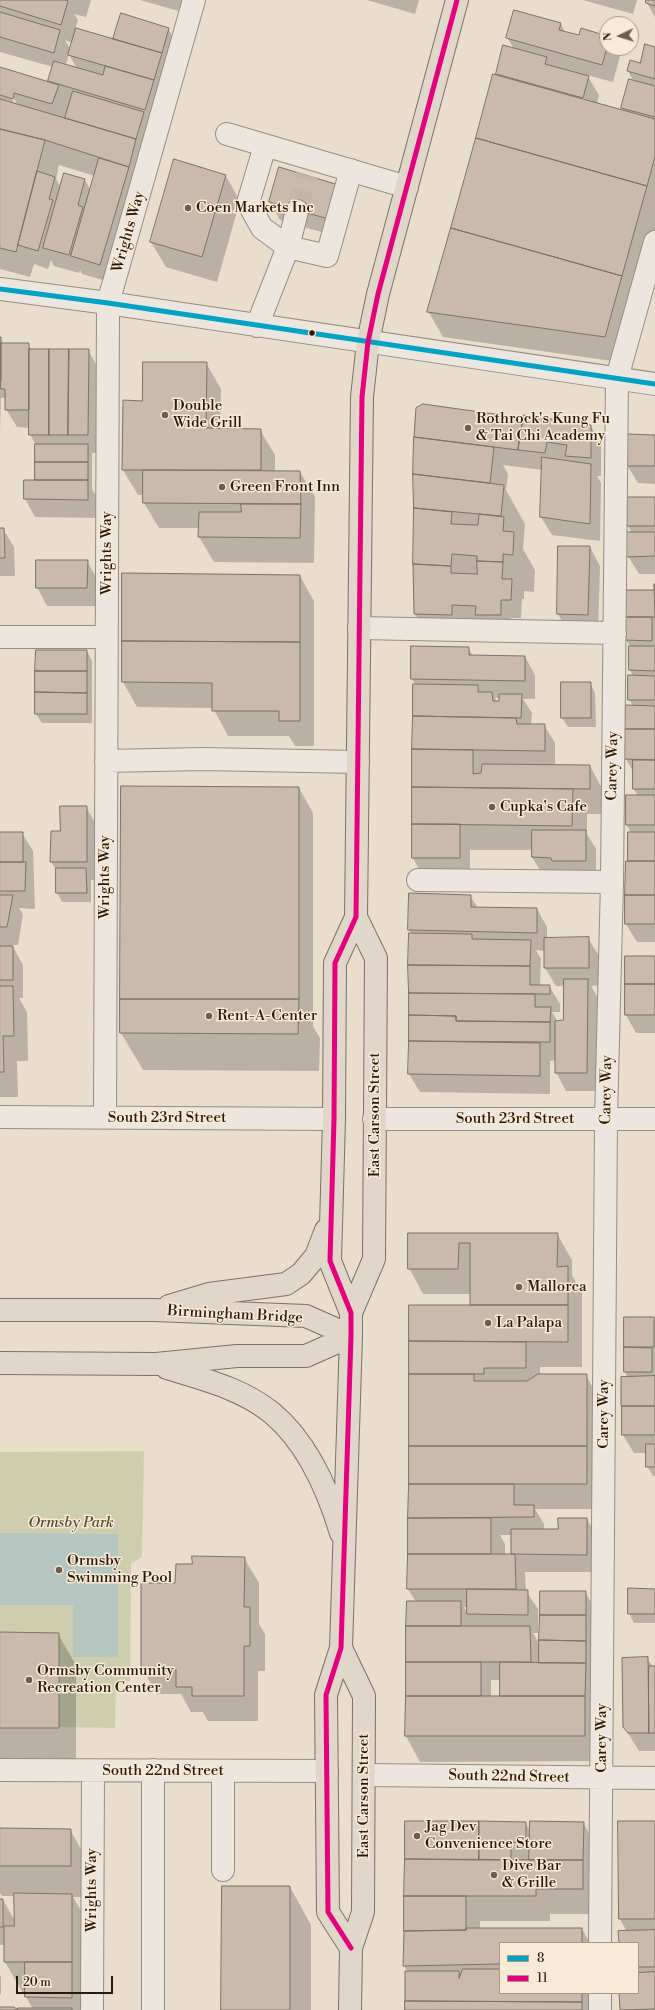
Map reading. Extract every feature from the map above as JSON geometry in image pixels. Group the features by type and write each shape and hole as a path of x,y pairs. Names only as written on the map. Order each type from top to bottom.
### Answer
{"main road":[{"name":"East Carson Street","path":"351,1948 328,1912 326,1695 341,1648 346,1550 351,1313 330,1261 334,1119 335,964 356,917 362,397 368,342 378,294 457,0"},
{"name":"East Carson Street","path":"351,1313 374,1259 376,958 356,917"},
{"path":"154,1310 208,1294 286,1284 300,1274 316,1256 332,1212"},
{"name":"Birmingham Bridge","path":"0,1310 154,1310 306,1316 351,1336"},
{"path":"0,1363 156,1364 237,1356 306,1356 351,1336"},
{"path":"156,1364 214,1382 249,1398 272,1413 293,1434 323,1484 346,1550"},
{"name":"East Carson Street","path":"341,1648 364,1696 364,1912 351,1948 350,2010"}],"street":[{"name":"Wrights Way","path":"105,1117 108,303 194,0"},
{"path":"227,134 265,146 309,167 351,170 407,187"},
{"path":"265,146 248,203 262,228 288,247 327,256 351,170"},
{"path":"257,326 288,247 297,210"},
{"name":"Carey Way","path":"600,1942 606,1119 612,882 617,378 655,242"},
{"path":"0,289 108,303 655,384"},
{"path":"360,628 615,633"},
{"path":"0,637 106,637"},
{"path":"106,761 203,759 358,762"},
{"path":"418,880 612,882"},
{"name":"South 23rd Street","path":"0,1117 334,1119"},
{"name":"South 23rd Street","path":"374,1119 655,1119"},
{"name":"South 22nd Street","path":"0,1770 327,1771"},
{"path":"153,1770 153,2010"},
{"name":"Wrights Way","path":"92,2010 93,1771"},
{"path":"223,1771 223,1870"},
{"name":"South 22nd Street","path":"364,1775 601,1779 655,1778"},
{"path":"600,1994 600,2010"}],"green space":[{"name":"Ormsby Park","path":"144,1451 142,1557 131,1564 130,1681 116,1682 115,1728 0,1726 0,1452"}],"shaded area":[{"name":"Ormsby Swimming Pool","path":"0,1533 118,1534 118,1657 73,1657 73,1605 0,1605"}],"building":[{"path":"0,0 68,1 61,25 0,6"},
{"path":"646,0 655,0 655,6 646,3"},
{"path":"514,10 561,23 559,30 579,35 581,28 599,34 599,56 605,56 602,65 506,38"},
{"path":"0,12 60,30 54,53 0,37"},
{"path":"121,13 169,28 162,53 113,39"},
{"path":"76,28 162,53 154,80 68,55"},
{"path":"645,44 655,47 655,79 627,71 630,60 640,63"},
{"path":"503,45 547,57 545,64 589,76 583,98 496,74"},
{"path":"54,61 103,75 105,66 154,80 145,110 48,81"},
{"path":"0,67 59,85 52,104 14,93 13,99 0,95"},
{"path":"493,74 655,119 655,157 647,186 476,138"},
{"path":"629,79 655,86 655,117 621,108"},
{"path":"73,91 144,112 136,139 65,118"},
{"path":"0,99 136,139 129,167 45,140 0,129"},
{"path":"0,129 45,140 16,252 0,248"},
{"path":"476,138 647,186 622,276 451,228"},
{"path":"99,158 129,167 100,265 71,256"},
{"name":"Coen Markets Inc","path":"174,159 226,175 202,257 150,242"},
{"path":"279,167 342,186 332,220 269,202"},
{"path":"37,171 55,177 49,199 53,200 38,251 18,245"},
{"path":"64,173 85,179 78,205 83,207 69,255 43,248"},
{"path":"451,228 622,276 605,337 427,312"},
{"path":"1,337 1,381 0,381"},
{"path":"1,343 29,343 29,410 5,410 5,389 1,389"},
{"path":"29,349 49,349 49,435 29,435"},
{"path":"49,349 69,349 68,435 49,435"},
{"path":"69,349 89,349 88,435 68,435"},
{"name":"Double Wide Grill","path":"143,362 207,362 206,428 261,429 261,470 122,470 123,400 142,401"},
{"name":"Rothrock's Kung Fu & Tai Chi Academy","path":"423,404 523,418 518,450 414,437 416,408"},
{"path":"524,415 591,425 591,458 565,456 567,445 547,442 545,453 518,450"},
{"path":"627,434 655,435 655,466 626,466"},
{"path":"414,437 494,447 490,483 413,474"},
{"path":"35,444 88,444 88,462 35,462"},
{"path":"542,457 591,464 590,524 540,517"},
{"path":"35,462 88,462 88,480 35,480"},
{"name":"Green Front Inn","path":"143,470 300,471 301,504 143,503"},
{"path":"413,474 504,485 501,516 414,508"},
{"path":"24,480 88,480 88,500 24,499"},
{"path":"627,497 655,497 655,526 627,526"},
{"path":"241,504 301,504 300,538 198,537 199,512 241,512"},
{"path":"414,508 452,512 451,524 478,525 479,514 504,517 503,531 514,532 513,555 503,554 503,562 477,561 477,556 452,554 451,566 413,564"},
{"path":"0,528 4,528 5,558 0,558"},
{"path":"626,532 655,532 655,556 627,557"},
{"path":"558,546 590,546 588,615 557,614"},
{"path":"36,560 88,560 87,588 36,588"},
{"path":"477,561 503,562 502,579 512,579 511,600 501,600 501,615 475,615 476,606 452,605 452,615 414,614 413,564 451,566 451,573 477,574"},
{"path":"122,573 300,575 300,642 122,641"},
{"path":"654,584 655,617 625,617 625,590 654,590"},
{"path":"625,617 652,617 652,641 625,640"},
{"path":"122,641 300,642 300,721 279,721 279,711 212,711 212,683 122,682"},
{"path":"411,646 469,647 469,655 525,656 525,681 411,679"},
{"path":"629,646 655,646 655,671 629,670"},
{"path":"36,650 87,650 87,671 35,671"},
{"path":"35,671 87,671 87,693 35,692"},
{"path":"628,675 655,676 655,700 628,700"},
{"path":"561,682 591,682 591,718 561,718"},
{"path":"413,684 478,685 478,692 492,692 493,701 499,701 499,694 522,694 521,718 413,716"},
{"path":"35,692 87,693 87,714 35,714"},
{"path":"626,705 655,706 655,729 625,729"},
{"path":"413,716 516,718 517,724 545,724 545,751 412,749"},
{"path":"625,729 655,729 655,760 625,759"},
{"path":"412,749 473,750 473,774 481,773 482,764 590,765 590,789 412,787"},
{"path":"633,760 655,760 655,789 633,789"},
{"path":"121,786 299,787 299,999 120,999"},
{"name":"Cupka's Cafe","path":"412,787 573,789 572,826 412,824"},
{"path":"626,795 655,795 655,825 626,825"},
{"path":"60,806 87,806 87,862 50,862 51,831 60,831"},
{"path":"412,824 460,824 460,858 412,858"},
{"path":"532,830 586,830 586,861 552,861 551,858 532,857"},
{"path":"0,832 23,832 23,862 0,862"},
{"path":"628,832 655,832 655,861 628,861"},
{"path":"626,861 655,861 655,895 625,895"},
{"path":"0,862 26,862 25,891 0,891"},
{"path":"56,868 86,868 87,893 56,893"},
{"path":"409,893 471,895 471,907 537,908 537,933 408,930"},
{"path":"0,895 13,895 7,927 0,927"},
{"path":"625,895 655,895 655,924 625,924"},
{"path":"409,933 472,934 472,939 531,940 530,966 408,965"},
{"path":"589,937 589,968 544,968 544,938"},
{"path":"0,946 13,946 13,980 0,980"},
{"path":"625,956 655,956 655,984 625,984"},
{"path":"408,965 530,966 530,985 550,985 550,994 409,993"},
{"path":"564,979 588,979 587,1073 555,1073 555,1021 563,1020"},
{"path":"625,984 655,984 655,1015 625,1015"},
{"path":"0,986 13,986 14,1036 3,1036 4,1072 0,1072"},
{"path":"409,993 535,994 535,1007 551,1007 550,1022 456,1021 456,1016 409,1015"},
{"name":"Rent-A-Center","path":"120,999 299,999 298,1034 120,1033"},
{"path":"409,1015 456,1016 456,1021 550,1022 550,1042 409,1041"},
{"path":"409,1041 540,1043 540,1076 408,1074"},
{"name":"Mallorca","path":"408,1233 558,1233 557,1267 568,1266 568,1305 470,1305 470,1243 459,1243 458,1269 408,1269"},
{"name":"La Palapa","path":"409,1305 568,1305 568,1342 409,1341"},
{"path":"624,1317 654,1317 654,1347 624,1347"},
{"path":"409,1341 526,1342 526,1368 484,1368 484,1374 409,1374"},
{"path":"624,1347 652,1348 652,1372 624,1372"},
{"path":"409,1374 474,1374 474,1381 527,1381 538,1374 587,1374 587,1446 409,1446"},
{"path":"655,1376 655,1406 621,1406 621,1377"},
{"path":"622,1406 655,1406 655,1435 622,1435"},
{"path":"646,1444 655,1444 655,1467 646,1467"},
{"path":"409,1446 587,1446 587,1484 409,1484"},
{"path":"409,1484 514,1484 514,1505 534,1505 534,1517 408,1518"},
{"path":"408,1518 491,1518 491,1554 408,1554"},
{"path":"558,1518 587,1518 587,1555 511,1554 511,1529 558,1529"},
{"path":"408,1554 515,1554 516,1589 407,1589"},
{"path":"192,1556 245,1557 244,1607 250,1607 250,1646 244,1646 244,1696 192,1696 192,1687 176,1687 176,1669 141,1669 141,1583 175,1583 176,1564 192,1564"},
{"path":"628,1588 655,1589 655,1614 628,1614"},
{"path":"467,1589 528,1590 528,1615 467,1614"},
{"path":"540,1591 586,1591 586,1615 540,1615"},
{"path":"407,1601 461,1601 461,1626 406,1626"},
{"path":"540,1615 586,1615 586,1641 539,1640"},
{"path":"406,1626 530,1626 531,1662 406,1662"},
{"name":"Ormsby Community Recreation Center","path":"0,1632 59,1633 59,1728 0,1728"},
{"path":"539,1640 586,1641 586,1663 539,1663"},
{"path":"648,1657 649,1733 628,1733 623,1727 622,1658"},
{"path":"406,1662 481,1662 481,1696 406,1696"},
{"path":"500,1662 586,1663 585,1696 500,1696"},
{"path":"649,1666 655,1666 655,1733 649,1733"},
{"path":"406,1696 585,1696 585,1736 405,1736"},
{"path":"405,1821 479,1821 479,1860 405,1859"},
{"path":"479,1821 526,1822 526,1843 511,1842 511,1860 479,1860"},
{"path":"530,1821 584,1822 583,1860 529,1860"},
{"path":"618,1821 655,1821 655,1919 619,1919"},
{"path":"0,1828 71,1829 71,1866 0,1866"},
{"name":"Dive Bar & Grille","path":"405,1859 583,1860 583,1889 536,1889 536,1896 404,1896"},
{"path":"222,1886 290,1886 290,2010 221,2010"},
{"path":"14,1893 72,1894 72,1962 4,1962 4,1926 14,1926"},
{"path":"404,1896 466,1896 466,1930 404,1931"},
{"path":"0,1899 3,1899 3,1927 0,1927"},
{"path":"466,1928 582,1928 582,1942 499,1942 499,1964 403,1966 404,1931 466,1930"},
{"path":"655,1930 655,1967 639,1967 639,1942 619,1942 618,1931"},
{"path":"25,1962 72,1962 72,1998 25,1997"},
{"path":"463,1969 499,1969 499,1994 582,1994 582,2002 405,2001 405,1971 459,1971 459,1978"},
{"path":"655,1972 655,2009 620,2010 619,1994 639,1994 639,1973"},
{"path":"405,2001 582,2002 582,2010 405,2010"},
{"path":"0,2007 14,2007 18,2010 0,2010"},
{"path":"18,2008 72,2008 72,2010 18,2010"}],"tunnel":[{"path":"297,211 307,175"}],"transit line":[{"name":"11","path":"351,1948 328,1912 326,1695 341,1648 351,1336 351,1313 330,1261 334,1119 335,963 356,917 362,397 368,342 378,294 457,0"},
{"name":"8","path":"0,289 108,303 655,384"}],"place":[{"name":"Coen Markets Inc","path":"188,208"},
{"name":"Double Wide Grill","path":"165,415"},
{"name":"Rothrock's Kung Fu & Tai Chi Academy","path":"468,428"},
{"name":"Green Front Inn","path":"222,487"},
{"name":"Cupka's Cafe","path":"492,807"},
{"name":"Rent-A-Center","path":"209,1016"},
{"name":"Mallorca","path":"519,1287"},
{"name":"La Palapa","path":"488,1323"},
{"name":"Ormsby Swimming Pool","path":"59,1570"},
{"name":"Ormsby Community Recreation Center","path":"29,1680"},
{"name":"Jag Dev Convenience Store","path":"417,1836"},
{"name":"Dive Bar & Grille","path":"494,1875"}]}
